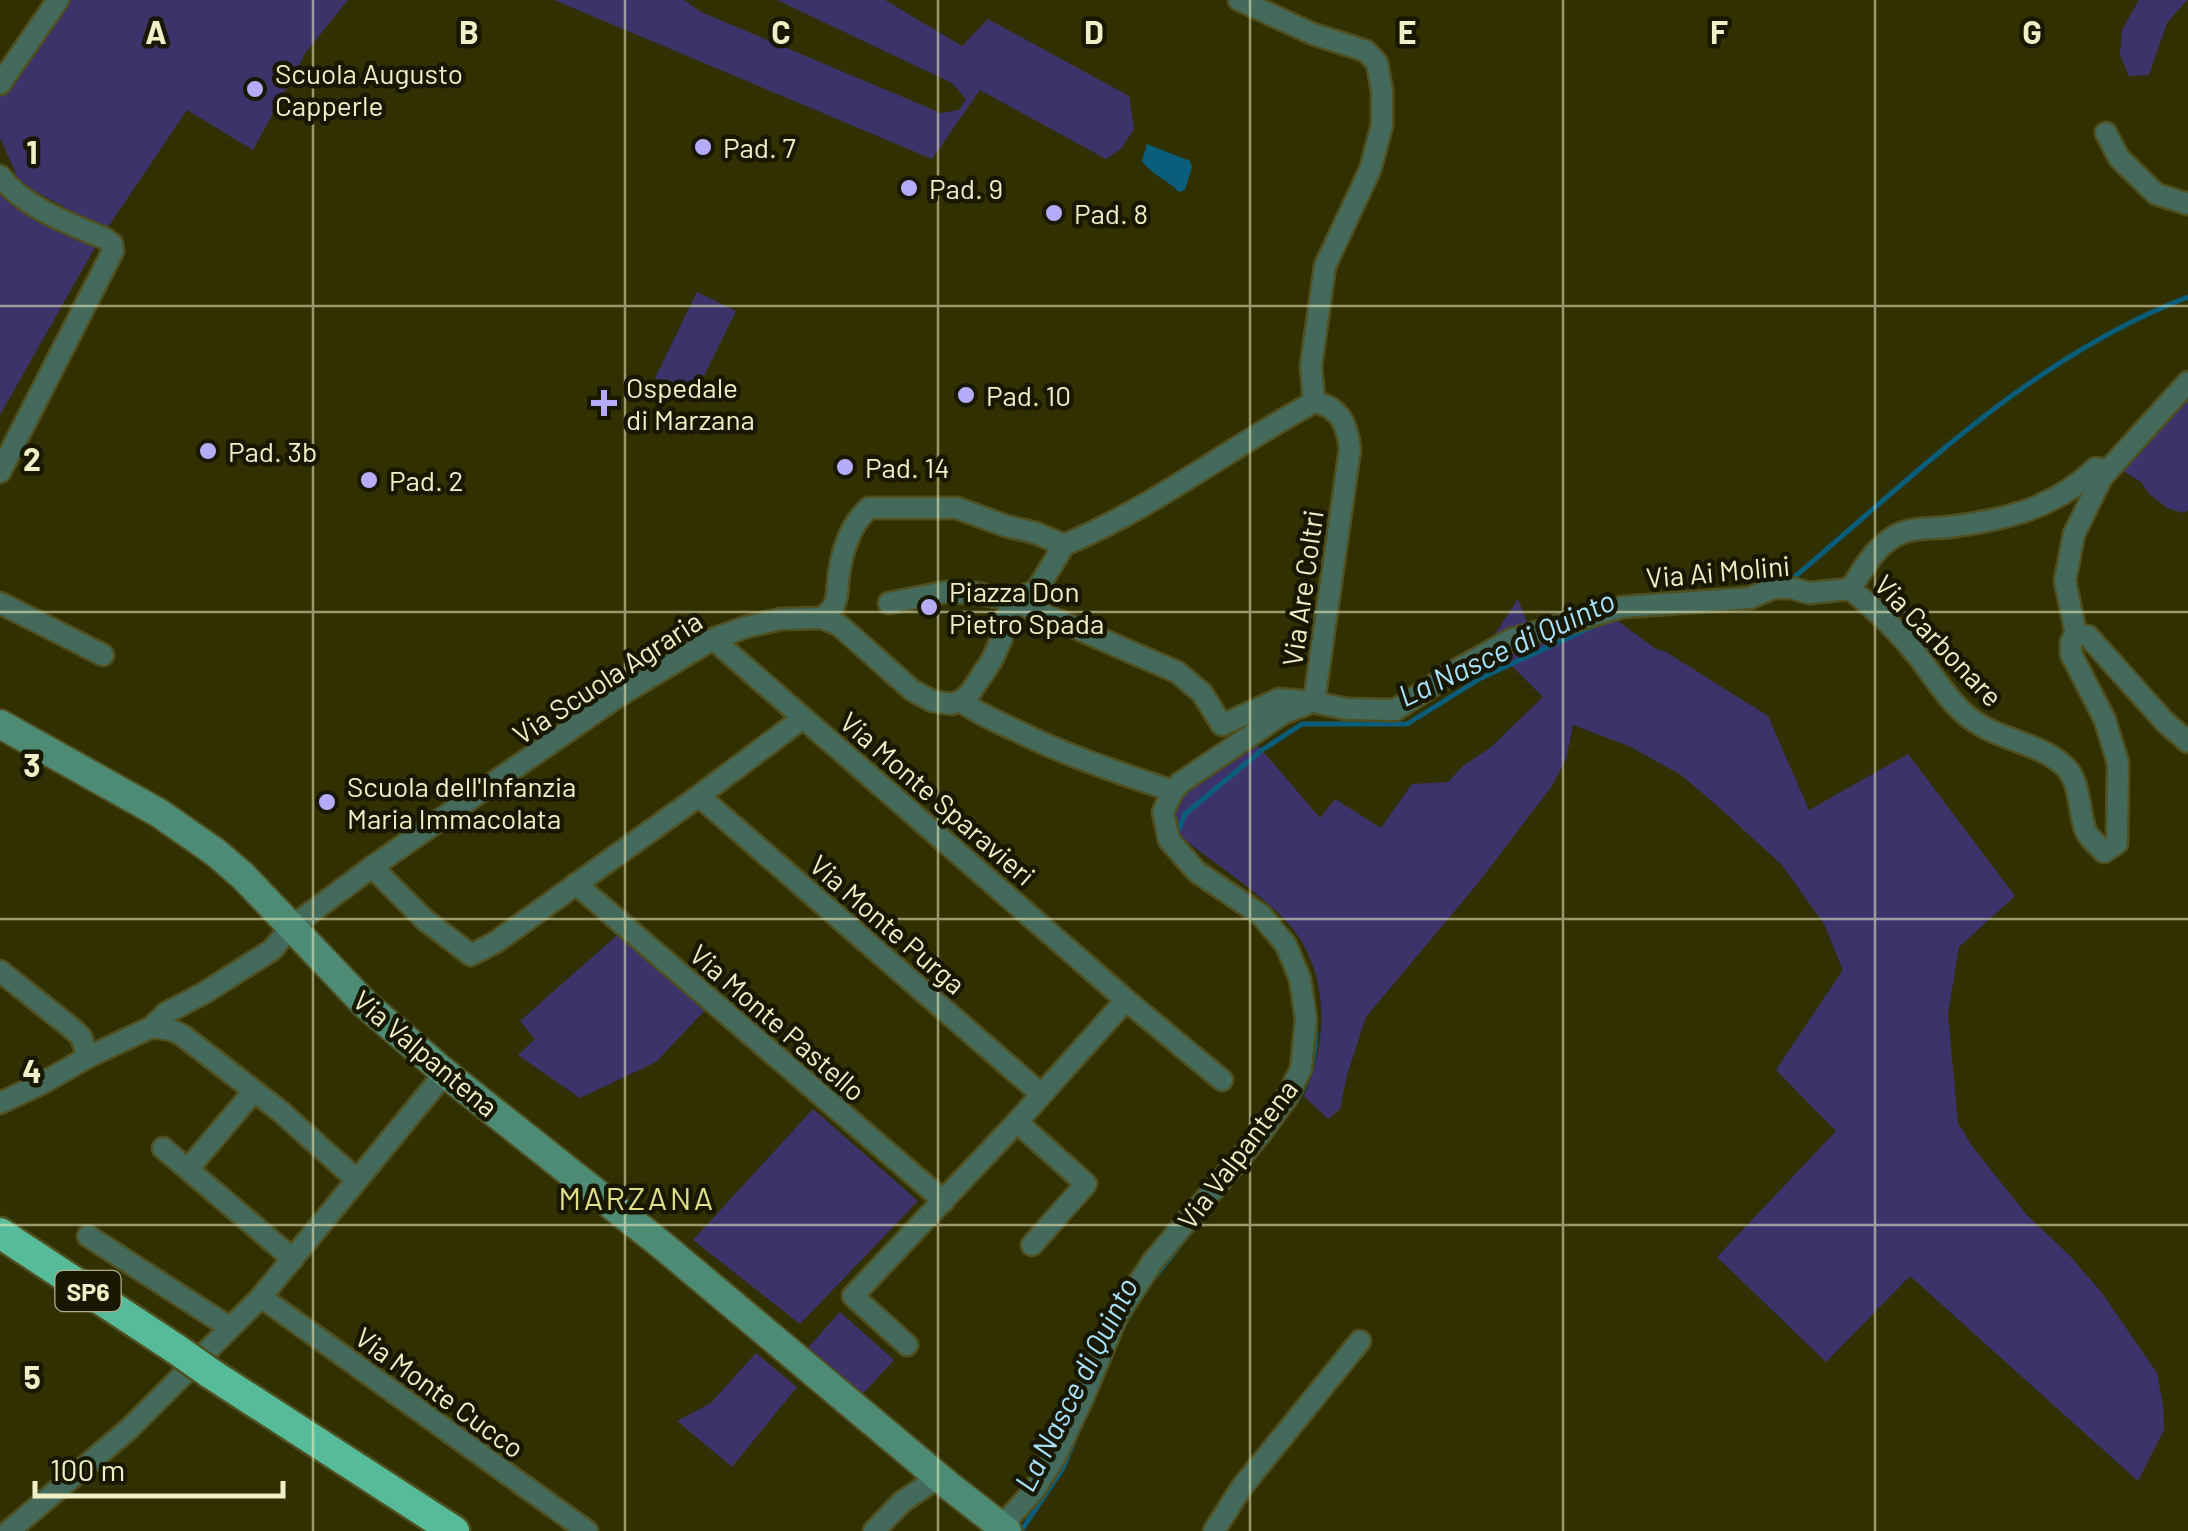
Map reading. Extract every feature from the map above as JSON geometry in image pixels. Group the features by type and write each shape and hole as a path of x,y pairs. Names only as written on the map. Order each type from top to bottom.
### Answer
{"highway":[{"name":"SP6","path":"0,1233 454,1531"}],"street":[{"path":"0,84 58,0"},
{"path":"890,603 945,592 1011,600 1036,591 1064,545 1138,510 1262,430 1314,402 1311,366 1325,266 1370,170 1382,125 1378,64 1366,50 1313,34 1239,0"},
{"path":"2106,132 2119,158 2156,194 2188,204"},
{"path":"0,176 32,203 104,238 112,244 114,252 0,472"},
{"name":"Via Carbonare","path":"1850,589 1880,612 1966,716 2000,737 2036,749 2065,766 2078,792 2085,832 2104,852 2116,843 2118,763 2105,720 2071,654 2076,634 2065,581 2074,534 2102,477 2188,382"},
{"name":"Via Are Coltri","path":"1173,790 1284,713 1314,702 1350,449 1348,429 1332,408 1314,402"},
{"path":"1850,589 1872,556 1895,536 1913,530 2005,519 2050,501 2082,482 2096,468 2101,469 2102,477"},
{"path":"1011,600 992,660 970,693 961,700 940,704 912,690 839,626 822,618 837,599 848,540 869,508 958,508 1064,545"},
{"name":"Via Ai Molini","path":"1011,600 1176,672 1202,694 1222,725 1278,700 1346,709 1395,710 1512,639 1622,607 1750,598 1772,588 1809,593 1850,589"},
{"path":"0,604 103,654"},
{"name":"Via Scuola Agraria","path":"290,928 617,697 713,639 781,619 822,618"},
{"path":"2076,634 2088,636 2188,742"},
{"name":"Via Monte Sparavieri","path":"713,639 1222,1080"},
{"path":"961,700 1042,744 1173,790"},
{"path":"372,867 425,920 471,955 496,942 802,718"},
{"name":"Via Valpantena","path":"3,723 160,813 215,852 244,876 365,1004 1004,1529 1056,1454 1117,1316 1154,1262 1268,1124 1301,1069 1306,1018 1300,980 1286,945 1261,915 1197,872 1169,840 1163,812 1173,790"},
{"name":"Via Monte Purga","path":"699,796 1041,1094"},
{"name":"Via Monte Pastello","path":"576,884 944,1200"},
{"path":"0,1104 152,1027 166,1013 272,950 290,928"},
{"path":"0,971 74,1030 88,1057"},
{"path":"907,1345 854,1296 1126,1000"},
{"path":"152,1027 182,1035 357,1180"},
{"path":"9,1531 128,1429 261,1297 446,1073"},
{"path":"188,1169 254,1091"},
{"path":"1017,1122 1086,1184 1032,1245"},
{"path":"164,1148 293,1259"},
{"path":"88,1236 229,1326"},
{"name":"Via Monte Cucco","path":"261,1297 587,1531"},
{"path":"1214,1531 1242,1487 1360,1340"},
{"path":"874,1531 903,1501 939,1478"}],"shaded area":[{"path":"62,0 348,0 306,52 253,150 187,110 108,227 20,183 0,138 0,90"},
{"path":"554,0 684,0 701,12 941,113 959,110 966,99 952,83 777,0 885,0 962,46 988,19 1129,96 1134,129 1121,149 1106,159 980,90 932,159"},
{"path":"2139,0 2187,0 2167,23 2149,75 2129,76 2120,55 2122,30"},
{"path":"0,188 97,244 0,415"},
{"path":"697,292 736,311 694,396 655,378"},
{"path":"2188,394 2188,510 2183,513 2167,508 2141,482 2123,471 2125,463"},
{"path":"1518,599 1536,644 1616,620 1656,649 1768,716 1809,810 1908,754 2015,896 1959,947 1948,1014 1958,1123 2026,1214 2102,1293 2157,1373 2164,1430 2138,1481 1910,1276 1826,1362 1717,1257 1836,1131 1776,1070 1843,970 1824,924 1782,865 1681,775 1629,746 1573,725 1566,759 1552,786 1478,883 1366,1017 1340,1109 1328,1119 1304,1096 1321,1029 1318,983 1311,961 1301,941 1276,911 1180,834 1173,818 1175,793 1255,742 1320,818 1335,799 1381,828 1412,784 1448,782 1543,697 1489,643"},
{"path":"623,930 712,1003 656,1062 580,1098 518,1055 535,1039 520,1021"},
{"path":"813,1109 918,1201 800,1324 693,1240"},
{"path":"840,1312 894,1360 859,1398 806,1350"},
{"path":"756,1353 797,1387 732,1467 677,1421 711,1403"}],"water":[{"path":"1147,144 1190,161 1185,190 1179,192 1142,161"}],"waterway":[{"name":"La Nasce di Quinto","path":"1790,581 1977,422 2027,385 2131,322 2188,297"},
{"name":"La Nasce di Quinto","path":"1176,836 1185,814 1262,750 1302,724 1407,724 1481,678 1600,623"},
{"name":"La Nasce di Quinto","path":"1288,1113 1310,1070 1315,1021"},
{"name":"La Nasce di Quinto","path":"1150,1283 1196,1225"},
{"name":"La Nasce di Quinto","path":"1121,1330 1133,1309"},
{"name":"La Nasce di Quinto","path":"1021,1531 1063,1468 1076,1436"}],"place":[{"name":"Scuola Augusto Capperle","path":"255,89"},
{"name":"Pad. 7","path":"703,147"},
{"name":"Pad. 9","path":"909,188"},
{"name":"Pad. 8","path":"1054,213"},
{"name":"Pad. 10","path":"966,395"},
{"name":"Ospedale di Marzana","path":"604,403"},
{"name":"Pad. 3b","path":"208,451"},
{"name":"Pad. 14","path":"845,467"},
{"name":"Pad. 2","path":"369,480"},
{"name":"Piazza Don Pietro Spada","path":"929,607"},
{"name":"Scuola dell'Infanzia Maria Immacolata","path":"327,802"}],"district":[{"name":"MARZANA","path":"637,1197"}]}
